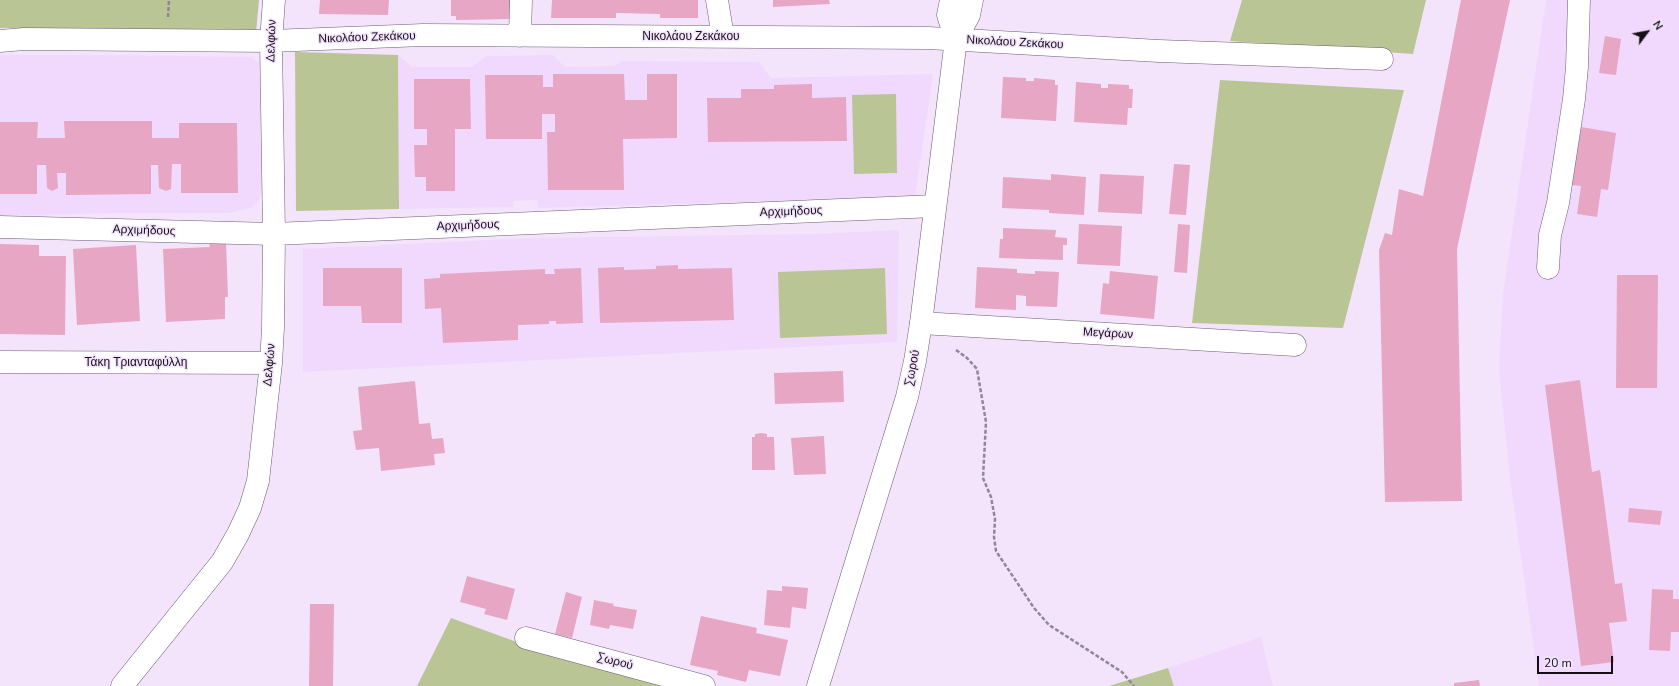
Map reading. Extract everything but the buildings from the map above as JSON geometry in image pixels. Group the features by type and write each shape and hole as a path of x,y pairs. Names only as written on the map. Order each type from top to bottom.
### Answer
{"street":[{"name":"Δελφών","path":"122,686 222,562 238,534 250,508 258,481 271,363 274,234 270,41 274,0"},
{"path":"520,36 521,0"},
{"path":"717,0 723,37"},
{"name":"Σωρού","path":"951,0 948,15 956,40"},
{"name":"Σωρού","path":"818,686 907,397 921,323 956,40 969,15 972,0"},
{"path":"1548,268 1550,235 1558,203 1574,99 1577,67 1579,0"},
{"name":"Νικολάου Ζεκάκου","path":"0,41 24,39 270,41 423,36 723,37 956,40 1382,59"},
{"name":"Αρχιμήδους","path":"0,227 274,234 935,206"},
{"name":"Μεγάρων","path":"921,323 1295,345"},
{"name":"Τάκη Τριανταφύλλη","path":"0,362 271,363"},
{"name":"Σωρού","path":"526,638 704,686"}],"path":[{"path":"955,349 967,358 977,369 986,422 983,478 990,496 995,519 994,537 996,551 1034,608 1049,625 1122,672 1134,686"}],"shaded area":[{"path":"1546,0 1679,0 1679,686 1539,686 1510,478 1499,370 1503,294"},
{"path":"0,55 251,57 264,67 264,183 259,200 253,207 229,213 111,213 0,216"},
{"path":"398,55 412,67 472,67 486,56 553,55 565,67 614,66 622,61 759,62 771,78 933,74 915,197 538,208 537,200 513,201 513,207 399,209"},
{"path":"899,230 897,342 303,372 303,249 530,238 814,234"},
{"path":"1261,637 1273,686 1174,686 1168,668"}],"green space":[{"path":"0,0 259,0 256,32 0,28"},
{"path":"1242,0 1426,0 1413,54 1230,41"},
{"path":"295,52 398,55 399,209 296,211"},
{"path":"1220,80 1404,90 1343,328 1192,323"},
{"path":"896,94 897,173 854,174 852,95"},
{"path":"885,268 887,334 780,338 778,272"},
{"path":"451,618 514,641 666,686 417,686"},
{"path":"1168,668 1174,686 1109,686"}]}
